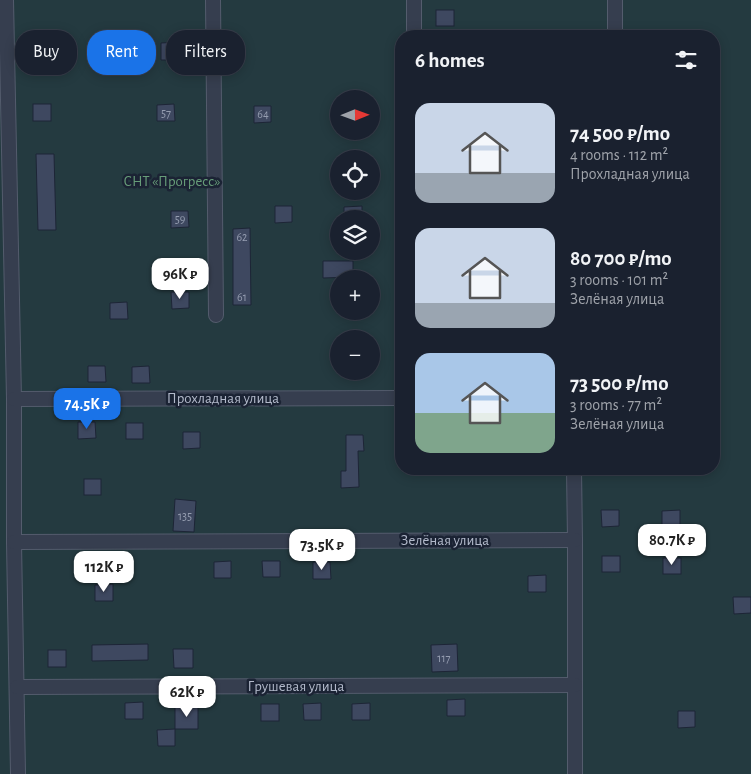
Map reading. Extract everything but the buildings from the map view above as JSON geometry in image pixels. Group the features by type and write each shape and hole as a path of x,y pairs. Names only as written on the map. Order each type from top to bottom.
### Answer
{"street":[{"path":"6,0 14,399 14,542 18,774"},
{"path":"213,0 216,315"},
{"path":"414,0 414,30"},
{"path":"614,0 615,30"},
{"name":"Прохладная улица","path":"14,399 395,398"},
{"path":"574,475 575,774"},
{"name":"Зелёная улица","path":"14,542 575,540"},
{"name":"Грушевая улица","path":"17,687 575,686"}],"green space":[{"name":"СНТ «Прогресс»","path":"0,0 751,0 751,774 0,774"}]}
